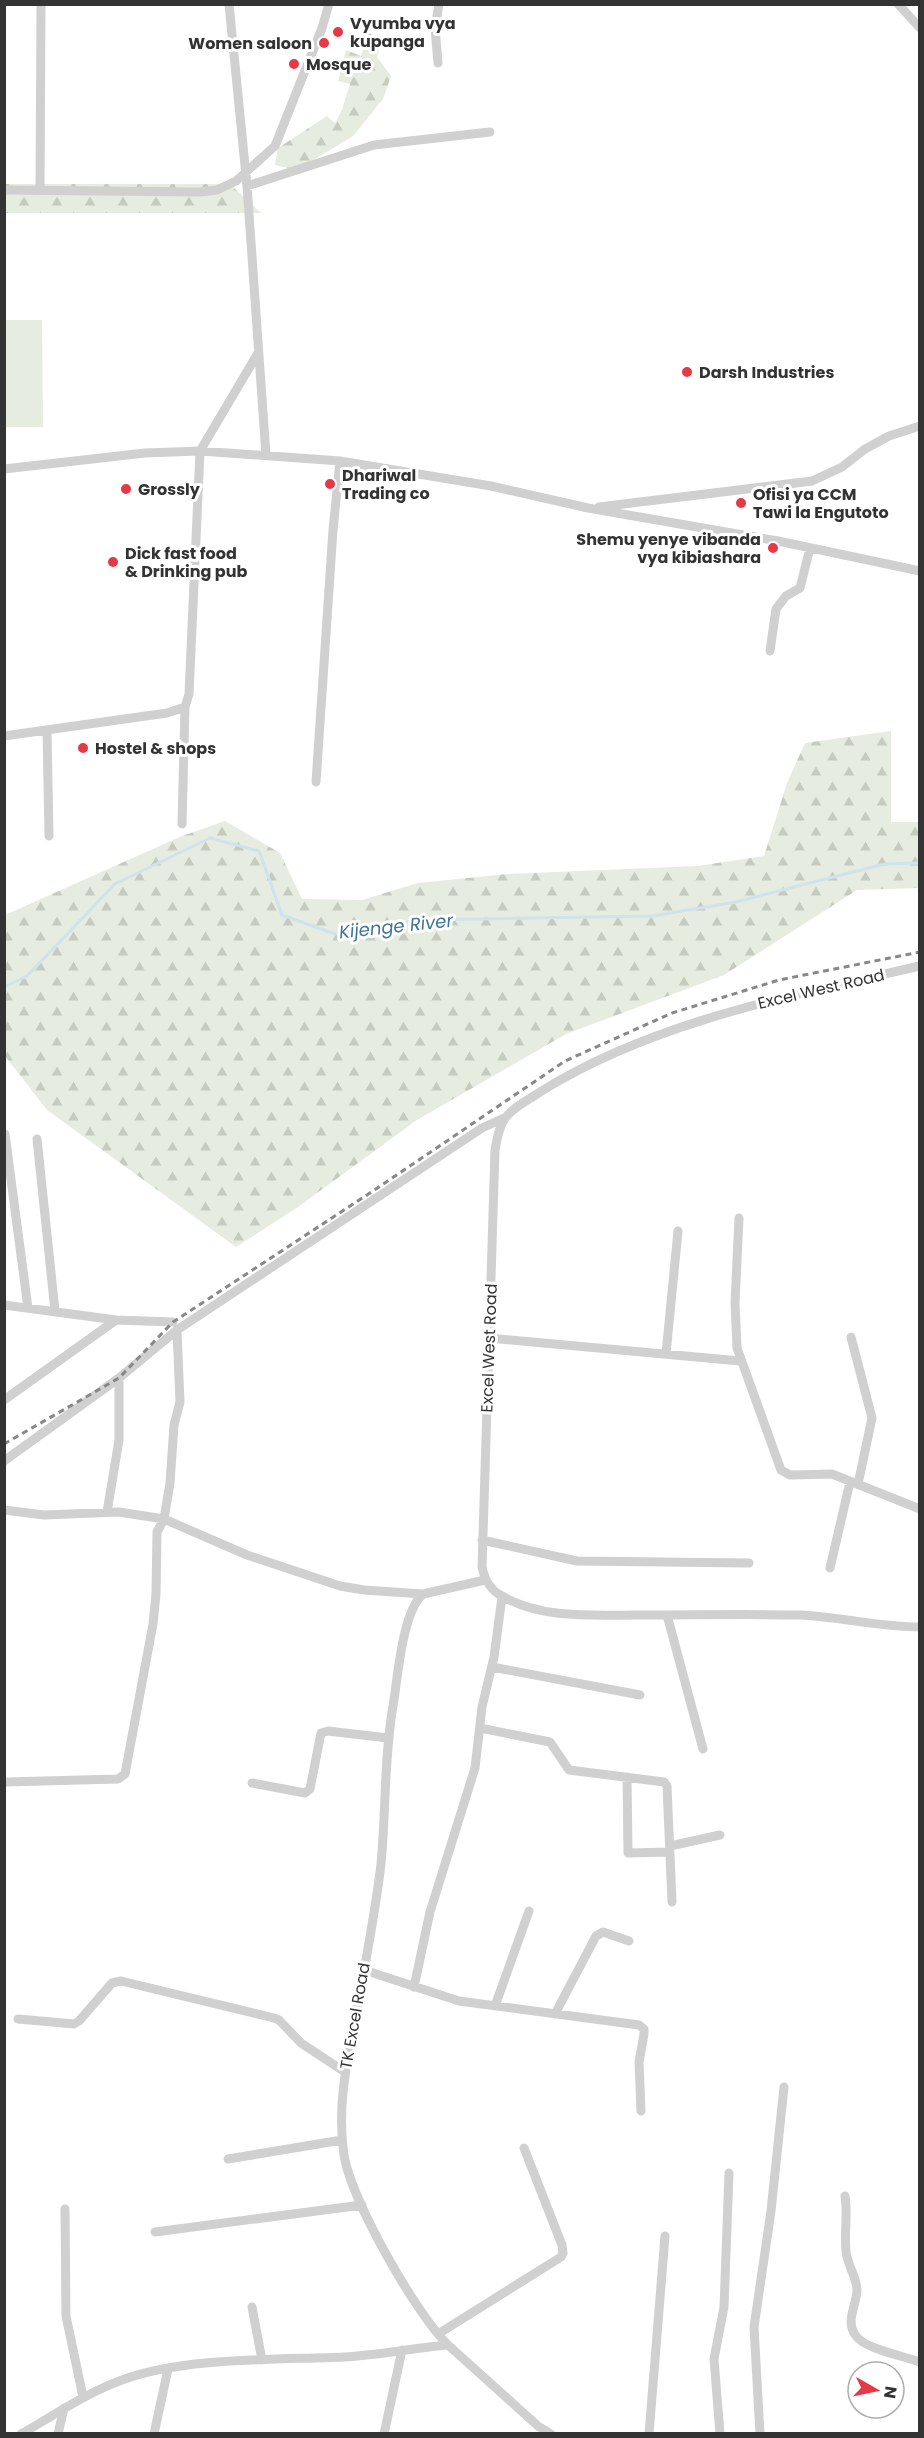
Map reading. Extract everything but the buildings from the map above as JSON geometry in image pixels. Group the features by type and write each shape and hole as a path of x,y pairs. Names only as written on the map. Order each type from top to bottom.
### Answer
{"street":[{"path":"40,190 41,4"},
{"path":"230,4 247,186 266,455"},
{"path":"4,190 200,192 217,190 236,181 275,146 322,28 329,4"},
{"path":"438,63 435,28 439,4"},
{"path":"898,4 920,28"},
{"path":"247,186 374,145 490,132"},
{"path":"182,824 184,707 189,694 200,451 258,353"},
{"path":"588,508 812,481 842,467 865,449 889,436 920,426"},
{"path":"4,469 145,453 200,451 340,461 491,486 588,508 810,548 920,571"},
{"path":"316,782 333,530 340,461"},
{"path":"770,651 777,609 786,596 800,588 810,548"},
{"path":"4,736 167,713 184,707"},
{"path":"47,730 49,836"},
{"name":"Excel West Road","path":"485,1580 482,1567 482,1540 495,1150 504,1118 558,1081 610,1056 670,1033 743,1007 920,966"},
{"path":"4,1461 119,1378 175,1326 482,1128 504,1118"},
{"path":"4,1134 28,1308"},
{"path":"37,1139 56,1311"},
{"path":"739,1218 735,1308 740,1361 783,1472 790,1475 826,1473 920,1509"},
{"path":"666,1354 678,1231"},
{"path":"4,1305 175,1326"},
{"path":"4,1400 116,1320"},
{"path":"6,1782 118,1779 125,1774 153,1624 157,1532 164,1519 170,1483 174,1425 180,1402 175,1326"},
{"path":"489,1338 740,1361"},
{"path":"830,1568 872,1418 851,1338"},
{"path":"107,1512 119,1440 119,1378"},
{"path":"4,1510 44,1515 107,1512 164,1519 247,1555 340,1586 364,1590 423,1594 432,1590 485,1580 502,1597 528,1606 563,1612 802,1615 892,1626 920,1627"},
{"path":"482,1540 577,1561 749,1563"},
{"name":"TK Excel Road","path":"423,1594 416,1600 405,1632 388,1738 381,1863 345,2072 340,2126 344,2159 362,2205 405,2286 438,2334 543,2431"},
{"path":"414,1987 438,1883 475,1768 486,1686 492,1667 502,1597"},
{"path":"667,1615 703,1749"},
{"path":"492,1667 640,1695"},
{"path":"480,1728 550,1742 569,1770 660,1781 667,1786 672,1902"},
{"path":"252,1782 305,1793 310,1789 321,1732 388,1738"},
{"path":"627,1777 628,1853 670,1849 720,1835"},
{"path":"495,2006 529,1911"},
{"path":"555,2014 596,1936 603,1932 628,1941"},
{"path":"364,1970 459,2001 639,2025 644,2029 639,2062 641,2111"},
{"path":"18,2019 74,2024 80,2021 112,1983 121,1981 274,2018 312,2052 345,2072"},
{"path":"760,2433 754,2327 771,2211 784,2087"},
{"path":"228,2159 342,2140"},
{"path":"438,2334 561,2257 563,2253 562,2245 524,2148"},
{"path":"720,2433 714,2359 724,2307 729,2173"},
{"path":"845,2196 848,2212 846,2253 856,2286 851,2317 854,2333 860,2340 871,2346 920,2362"},
{"path":"155,2232 362,2205"},
{"path":"65,2209 66,2316 83,2397"},
{"path":"649,2433 665,2236"},
{"path":"252,2307 262,2360"},
{"path":"21,2433 83,2397 124,2379 168,2369 262,2360 348,2356 448,2345"},
{"path":"384,2433 402,2350"},
{"path":"154,2433 168,2369"},
{"path":"58,2433 64,2409"},
{"path":"530,2433 543,2431"}],"green space":[{"path":"368,32 382,41 377,57 391,76 383,99 353,136 297,170 275,165 278,148 327,116 335,123 342,110 350,84 338,81 346,50 361,56"},
{"path":"4,184 230,184 261,213 5,213"},
{"path":"5,320 42,320 43,427 5,427"},
{"path":"891,731 891,822 919,822 919,888 857,890 724,975 566,1034 417,1120 298,1207 236,1247 47,1110 5,1056 5,915 182,836 225,821 280,853 302,899 362,900 418,883 507,874 698,866 764,856 787,783 805,743"}],"waterway":[{"name":"Kijenge River","path":"4,987 27,976 115,884 210,838 259,851 282,915 335,934 421,920 652,916 736,902 884,864 920,863"}],"railway":[{"path":"4,1444 119,1378 173,1322 373,1191 565,1061 672,1013 779,980 920,952"}],"place":[{"name":"Vyumba vya kupanga","path":"338,32"},
{"name":"Women saloon","path":"324,43"},
{"name":"Mosque","path":"294,64"},
{"name":"Darsh Industries","path":"687,372"},
{"name":"Dhariwal Trading co","path":"330,484"},
{"name":"Grossly","path":"126,489"},
{"name":"Ofisi ya CCM Tawi la Engutoto","path":"741,503"},
{"name":"Shemu yenye vibanda vya kibiashara","path":"773,548"},
{"name":"Dick fast food & Drinking pub","path":"113,562"},
{"name":"Hostel & shops","path":"83,748"}]}
